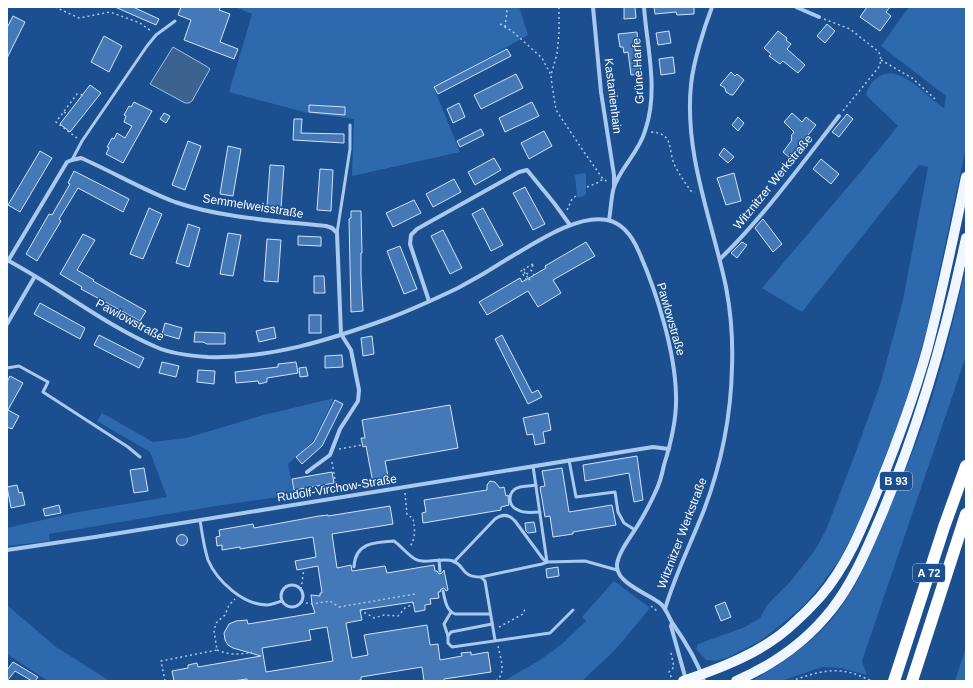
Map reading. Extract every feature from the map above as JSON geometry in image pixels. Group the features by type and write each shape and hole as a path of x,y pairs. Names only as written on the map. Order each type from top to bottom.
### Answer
{"highway":[{"name":"A 72","path":"894,681 966,466"},
{"name":"A 72","path":"912,681 966,514"}],"main road":[{"name":"B 93","path":"685,681 703,678 772,640 793,624 820,597 842,565 857,537 888,466 903,427 923,365 939,302 966,177"},
{"name":"B 93","path":"736,681 780,657 803,640 831,610 853,578 895,483 917,422 940,350 966,238"}],"street":[{"name":"Kastanienhain","path":"593,7 600,92 614,175 614,187"},
{"name":"Grüne Harfe","path":"609,220 614,187 634,155 645,132 651,105 651,88 644,7"},
{"name":"Witznitzer Werkstraße","path":"665,609 671,589 704,510 715,479 728,418 732,368 732,332 727,294 720,259 702,193 690,125 691,83 706,21 712,7"},
{"path":"796,7 819,17"},
{"name":"Witznitzer Werkstraße","path":"720,259 742,237 770,204 838,116"},
{"name":"Semmelweisstraße","path":"72,160 81,158 152,192 177,202 205,210 233,215 326,226 332,228 337,233"},
{"path":"7,261 68,162 72,160"},
{"path":"429,301 410,244 410,235 417,228 519,172 527,170 570,225"},
{"name":"Pawlowstraße","path":"7,261 35,276 111,324 158,348 189,356 223,358 264,355 304,346 389,318 457,288 551,234 570,225 596,220 609,220 621,226 631,236 645,267 668,337 676,394 674,425 669,449 657,489 619,557 616,565 617,570"},
{"path":"307,472 331,453 340,429 358,401 359,390 352,350 341,334 337,233"},
{"path":"7,324 35,276"},
{"name":"Rudolf-Virchow-Straße","path":"7,550 31,548 652,447 669,449"},
{"path":"617,570 628,583 658,602 665,609 672,623 677,627 703,678"},
{"path":"672,623 671,626 685,681"}],"lane":[{"path":"72,160 82,141 143,52 156,35 175,21"},
{"path":"337,233 350,149 350,125"},
{"path":"7,368 19,366 48,382 43,392 128,447 140,457"},
{"path":"569,460 576,497 615,492 618,512 624,523 635,530"},
{"path":"533,466 547,562"},
{"path":"536,485 519,487 513,491 510,496 510,501 512,507 519,511 527,513 540,512"},
{"path":"454,562 498,517 506,516 515,521 543,559 547,562"},
{"path":"200,520 208,559 211,566 224,583 238,597 268,605 282,601"},
{"path":"354,567 355,558 364,546 372,543 394,541 416,560 439,560 454,562 472,577 481,577 547,562 585,561 617,570"},
{"path":"439,560 440,571"},
{"path":"481,577 485,581 492,624 497,640"},
{"path":"295,585 301,589 303,596 302,602 297,606 292,607 286,605 282,601 281,594 284,588 295,585"},
{"path":"443,591 448,609 455,614 490,614"},
{"path":"451,612 444,624 448,636 448,642 452,647 550,633 573,610"},
{"path":"448,636 451,632 456,630 492,624"}],"path":[{"path":"55,7 79,18 110,12 140,23 156,35"},
{"path":"505,27 507,12 506,7"},
{"path":"559,7 559,33 551,75 556,110 603,179 614,187"},
{"path":"819,17 850,29 879,52 881,60 879,67 838,116"},
{"path":"500,24 512,32 542,58 551,75"},
{"path":"881,60 912,78 935,98"},
{"path":"82,95 77,94 56,122 82,141"},
{"path":"645,132 657,132 664,135 670,143 674,163 684,182 691,191 702,193"},
{"path":"587,187 603,179"},
{"path":"564,216 572,199 576,196"},
{"path":"533,264 531,270 533,276 527,281 521,271 523,270 527,277 529,276 524,269 533,264"},
{"path":"336,490 331,453 362,445"},
{"path":"404,487 407,515 413,518 415,533 407,552"},
{"path":"301,589 304,568"},
{"path":"302,602 312,604 330,601 339,607 415,594"},
{"path":"217,650 214,631 216,623 225,615 229,605 238,597"},
{"path":"360,610 374,618 384,615 398,616 405,608 413,604 413,602"},
{"path":"647,603 660,612"},
{"path":"493,628 498,627 523,614 525,609"},
{"path":"496,681 500,678 502,669 497,640"},
{"path":"670,647 674,666 669,672 673,681"},
{"path":"158,662 217,650 235,655 252,652"},
{"path":"161,661 165,681"},
{"path":"791,681 821,671 852,674 872,681"}],"shaded area":[{"path":"235,7 519,7 528,35 434,88 460,152 352,176 354,119 308,113 229,92 252,14"},
{"path":"909,7 966,7 966,147 927,329 913,378 895,432 859,522 840,559 821,585 805,604 760,641 727,658 715,661 706,660 696,649 698,644 745,627 760,618 768,604 790,582 815,550 826,530 881,382 903,300 928,167 919,165 802,312 762,288 898,126 866,95 869,87 875,80 880,76 888,74 905,78 944,108 946,96 881,46"},
{"path":"173,47 210,69 192,101 189,103 185,103 150,84"},
{"path":"585,173 586,194 582,197 577,197 575,175"},
{"path":"966,267 966,356 862,661 867,675 841,668 822,667 781,681 752,681 774,668 805,646 836,614 859,578 924,422 944,356"},
{"path":"334,398 313,441 288,464 294,495 222,505 49,534 50,541 7,546 7,528 73,513 167,497 150,452 97,421 102,413 153,442 186,438 264,415"},
{"path":"614,581 650,608 616,649 582,681 504,681 540,660 562,644 586,621 582,617"},
{"path":"7,605 56,647 110,681 48,681 7,654"},
{"path":"966,647 966,681 955,681"}],"building":[{"path":"115,7 133,7 159,19 156,25"},
{"path":"181,7 221,7 219,10 230,14 220,42 238,49 234,59 184,40 191,20 178,15"},
{"path":"624,7 635,7 636,18 624,19"},
{"path":"654,7 694,7 694,14 677,15 676,12 655,14"},
{"path":"867,7 890,7 886,12 891,16 880,31 860,17"},
{"path":"13,16 25,22 7,58 7,28"},
{"path":"827,24 835,31 825,43 817,36"},
{"path":"669,31 671,43 658,45 656,33"},
{"path":"778,31 787,38 786,40 791,44 787,49 805,65 798,73 783,61 780,64 769,56 771,54 764,48"},
{"path":"637,32 641,74 631,75 628,52 624,53 623,47 620,47 618,34"},
{"path":"104,36 122,46 109,72 91,62"},
{"path":"507,49 511,56 438,94 434,87"},
{"path":"673,57 675,73 661,75 659,59"},
{"path":"731,72 735,76 737,74 744,80 733,95 726,92 725,88 720,85"},
{"path":"516,74 523,88 481,109 474,95"},
{"path":"90,85 101,93 70,132 60,124"},
{"path":"134,102 152,111 123,163 106,154 109,148 107,147 117,133 125,138 132,126 124,122 126,116 124,115 129,106 131,107"},
{"path":"532,102 539,116 505,132 499,118"},
{"path":"459,103 465,117 453,123 447,109"},
{"path":"309,105 345,107 345,115 309,112"},
{"path":"164,113 170,116 166,123 160,119"},
{"path":"792,113 802,122 806,117 816,125 790,158 783,152 792,140 791,136 794,132 784,122"},
{"path":"847,114 853,119 839,137 832,132"},
{"path":"738,117 744,123 738,131 732,125"},
{"path":"294,119 302,119 301,133 344,134 344,143 293,140"},
{"path":"481,129 484,135 460,147 457,141"},
{"path":"544,131 552,146 529,159 521,143"},
{"path":"188,141 201,146 185,190 172,185"},
{"path":"228,146 241,149 233,196 220,194"},
{"path":"724,148 734,157 728,163 719,155"},
{"path":"40,151 52,158 20,212 8,205"},
{"path":"494,158 501,170 475,185 468,172"},
{"path":"821,159 839,174 831,184 813,169"},
{"path":"270,165 284,166 281,208 267,207"},
{"path":"320,169 333,170 331,211 317,210"},
{"path":"74,171 129,199 123,212 78,188 59,219 61,221 37,261 26,254 49,214 52,215 70,184 68,183"},
{"path":"734,173 741,201 726,205 717,178"},
{"path":"454,179 461,192 433,207 426,194"},
{"path":"525,187 545,224 533,230 513,193"},
{"path":"414,200 421,213 393,227 386,213"},
{"path":"149,208 162,214 143,259 130,254"},
{"path":"483,208 503,245 491,251 472,214"},
{"path":"351,211 361,211 361,276 363,311 351,312 349,219 351,218"},
{"path":"763,219 782,244 773,252 755,228"},
{"path":"188,224 200,228 189,267 176,263"},
{"path":"443,230 462,268 450,274 431,236"},
{"path":"228,233 241,235 233,276 220,274"},
{"path":"83,234 95,240 77,270 94,280 93,281 146,311 140,321 81,289 82,287 60,274"},
{"path":"298,236 321,237 321,246 298,245"},
{"path":"267,239 281,240 278,282 264,281"},
{"path":"586,242 595,256 553,280 561,293 538,307 528,291 487,315 479,302 520,278 522,282 546,268 545,266"},
{"path":"742,242 747,245 737,258 731,253"},
{"path":"400,246 417,289 404,294 387,251"},
{"path":"314,276 324,276 325,293 314,293"},
{"path":"40,303 85,328 80,339 34,314"},
{"path":"309,315 321,315 321,333 309,333"},
{"path":"165,323 182,328 179,339 162,334"},
{"path":"274,327 276,338 259,342 256,331"},
{"path":"195,332 225,333 225,344 194,342"},
{"path":"99,335 144,358 139,368 94,345"},
{"path":"502,335 532,393 538,390 542,397 528,404 495,339"},
{"path":"372,336 374,354 363,356 361,338"},
{"path":"342,355 343,367 325,368 325,356"},
{"path":"162,362 179,366 176,377 159,373"},
{"path":"296,362 298,373 267,378 267,382 259,384 258,381 236,383 235,372 278,367 278,364"},
{"path":"306,367 308,376 300,377 299,368"},
{"path":"198,370 215,371 214,384 197,382"},
{"path":"10,376 23,383 8,410 19,416 12,429 7,427 7,382"},
{"path":"335,400 343,404 322,446 302,464 296,457 314,442"},
{"path":"450,405 458,448 385,461 389,481 373,483 366,446 363,447 361,438 365,438 362,420"},
{"path":"548,413 551,430 543,432 545,443 535,445 533,434 527,435 523,418"},
{"path":"637,456 643,500 634,502 629,473 585,481 583,465"},
{"path":"144,468 148,491 134,493 130,470"},
{"path":"562,468 569,512 612,505 616,525 553,537 550,516 545,517 540,487 545,486 542,471"},
{"path":"332,472 334,483 294,490 292,479"},
{"path":"490,481 495,482 500,488 504,487 506,496 508,495 509,505 501,507 501,510 423,523 422,513 426,512 424,500 487,490 487,485"},
{"path":"17,485 19,493 22,492 25,505 11,508 7,487"},
{"path":"59,505 61,513 45,516 43,509"},
{"path":"390,506 393,524 332,534 337,568 351,565 352,571 385,566 387,573 434,565 435,571 439,574 444,570 448,590 446,591 444,588 441,589 440,592 438,592 439,598 430,599 431,604 425,605 425,610 415,612 413,602 360,610 362,620 346,623 352,658 368,655 364,635 427,625 430,645 438,644 440,660 462,656 461,653 471,652 471,655 488,652 491,672 444,679 444,681 424,681 422,667 361,677 361,680 355,681 247,681 247,679 232,681 174,681 172,671 188,668 188,665 197,663 198,667 261,656 233,648 228,645 225,640 224,633 229,624 236,621 247,620 248,624 315,613 311,595 320,596 320,593 322,593 318,566 297,570 295,561 316,557 313,537 240,549 240,547 222,550 222,545 217,546 216,537 220,536 219,530 253,524 254,528 319,516 328,516","holes":["327,627 333,661 266,672 262,648 311,640 309,630"]},
{"path":"534,522 536,532 528,533 526,531 525,523"},
{"path":"180,535 184,535 186,536 186,544 180,545 177,542 177,538"},
{"path":"558,567 559,576 547,578 546,569"},
{"path":"725,602 731,617 721,621 715,606"},
{"path":"13,662 38,677 35,681 32,681 15,671 7,681 7,670"}]}
